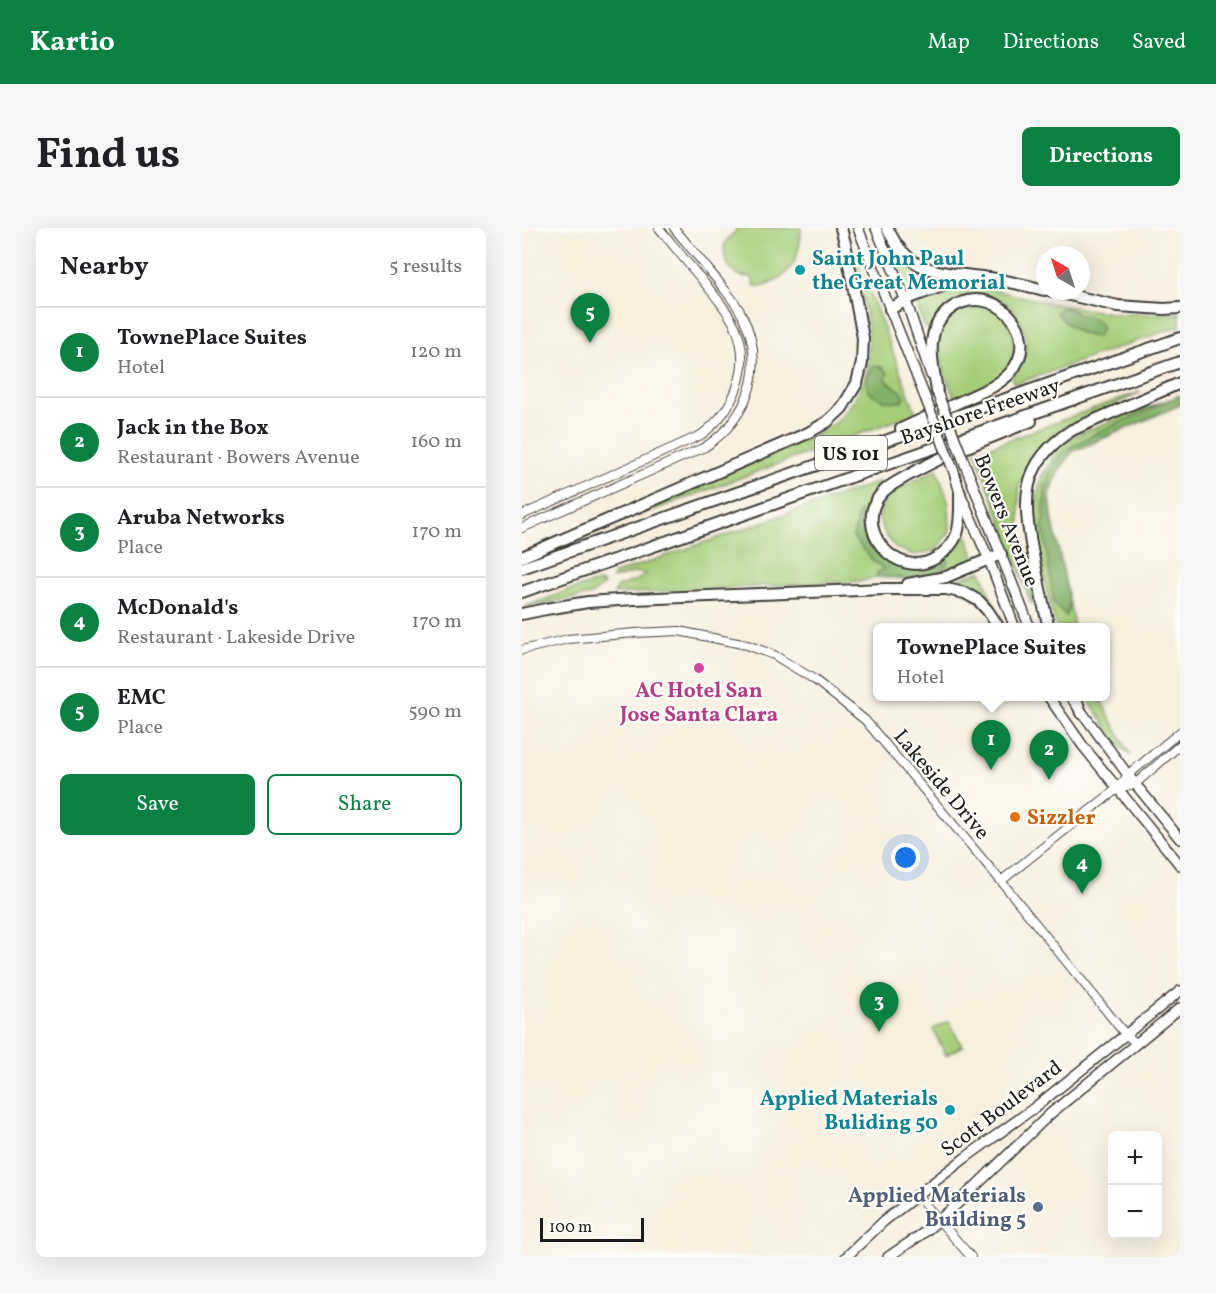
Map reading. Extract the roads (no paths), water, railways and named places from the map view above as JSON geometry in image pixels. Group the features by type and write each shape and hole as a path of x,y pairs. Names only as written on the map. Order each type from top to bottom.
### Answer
{"highway":[{"path":"522,557 808,433 827,422 843,408 857,383 862,363 863,338 841,228"},
{"path":"887,228 897,245 909,259 916,263 937,270 1036,288"},
{"path":"890,309 912,297 948,284 991,278"},
{"path":"836,458 979,394 1009,375 1022,349 1015,323 1005,310 990,302 973,300 958,304 945,313 935,327 933,338 932,351 937,392"},
{"path":"1090,300 1118,306 1180,308"},
{"name":"Bayshore Freeway","path":"522,568 1180,338"},
{"name":"Bayshore Freeway","path":"522,592 1180,362"},
{"path":"960,493 957,534 946,550 933,560 911,564 899,561 886,551 877,539 872,525 873,509 882,492 892,484 936,460 1136,378"},
{"path":"1048,623 1040,592 1026,512 1028,488 1036,466 1050,447 1072,430 1180,383"},
{"path":"884,589 946,577 1001,554"},
{"path":"522,614 588,602 634,599 884,589 946,589 965,593 979,601 996,623"},
{"path":"1077,701 1081,713"}],"main road":[{"name":"Bowers Avenue","path":"858,228 925,396 960,493 1013,623"},
{"name":"Bowers Avenue","path":"876,228 906,301 937,392 1028,623"},
{"path":"1051,701 1072,731 1180,866"},
{"path":"1073,701 1128,775 1180,839"},
{"name":"Scott Boulevard","path":"846,1257 917,1194 1034,1108 1180,990"},
{"name":"Scott Boulevard","path":"888,1257 939,1220 1050,1114 1180,1008"}],"street":[{"path":"522,515 701,435 722,416 735,395 742,359 736,329 722,306 659,228"},
{"path":"522,528 705,447 724,432 742,407 753,375 753,348 747,326 735,303 674,228"},
{"name":"Lakeside Drive","path":"522,650 568,639 679,631 747,645 774,655 815,680 865,720 1001,881 1125,1034 1136,1043"},
{"path":"1001,881 1118,788 1128,775 1180,732"},
{"path":"1118,788 1135,784 1180,745"},
{"path":"917,1194 971,1257"}],"place":[{"name":"Saint John Paul the Great Memorial","path":"800,270"},
{"name":"EMC","path":"590,343"},
{"name":"AC Hotel San Jose Santa Clara","path":"699,668"},
{"name":"TownePlace Suites","path":"991,770"},
{"name":"Jack in the Box","path":"1049,780"},
{"name":"Sizzler","path":"1015,817"},
{"name":"McDonald's","path":"1082,894"},
{"name":"Aruba Networks","path":"879,1032"},
{"name":"Applied Materials Buliding 50","path":"950,1110"},
{"name":"Applied Materials Building 5","path":"1038,1207"}]}
